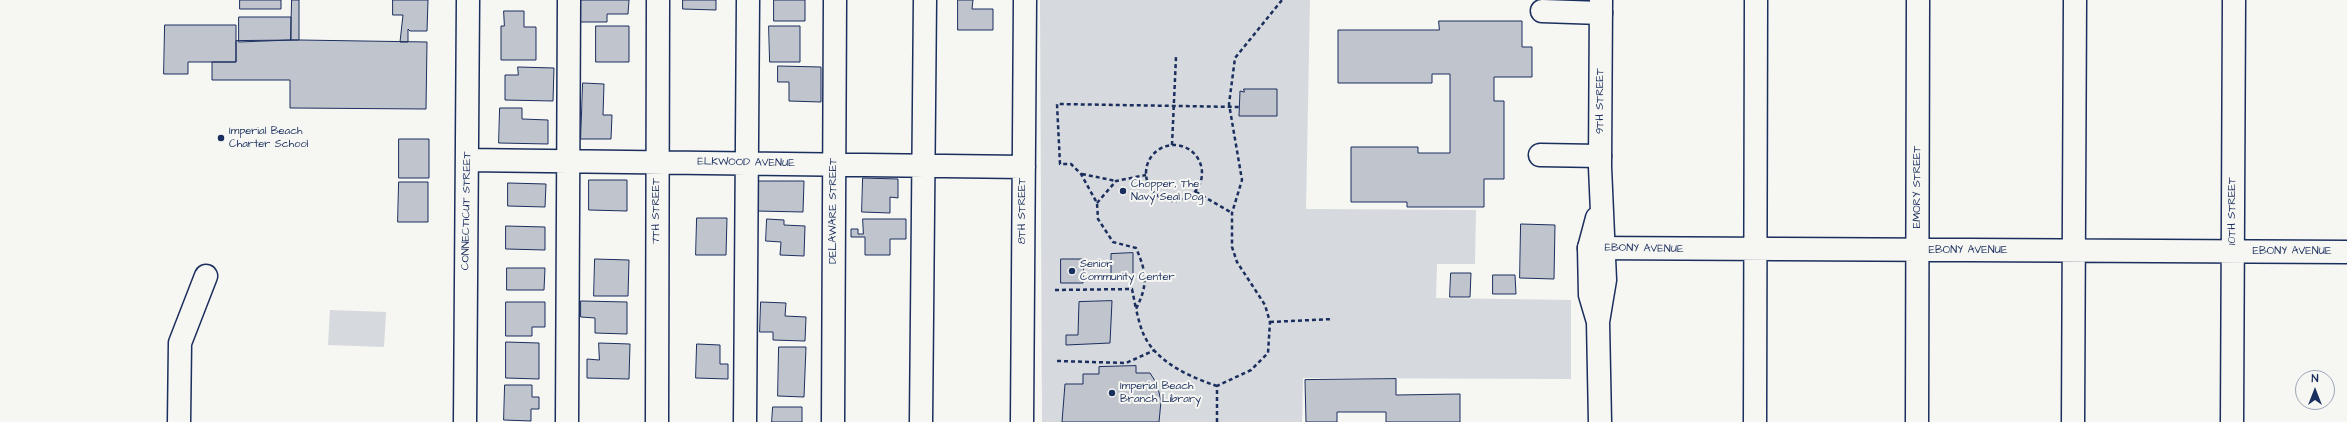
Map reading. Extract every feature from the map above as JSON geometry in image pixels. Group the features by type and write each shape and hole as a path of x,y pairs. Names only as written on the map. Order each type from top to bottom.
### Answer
{"street":[{"name":"CONNECTICUT STREET","path":"465,422 468,0"},
{"path":"567,422 569,0"},
{"name":"7TH STREET","path":"657,422 658,0"},
{"path":"745,422 748,0"},
{"name":"DELAWARE STREET","path":"833,422 835,0"},
{"path":"921,422 925,0"},
{"name":"8TH STREET","path":"1022,422 1025,0"},
{"path":"1755,422 1756,0"},
{"name":"EMORY STREET","path":"1917,422 1918,0"},
{"path":"2073,422 2074,0"},
{"name":"10TH STREET","path":"2232,422 2234,0"},
{"path":"1542,11 1601,6"},
{"name":"9TH STREET","path":"1600,422 1598,322 1590,295 1597,248 1601,202 1601,6"},
{"path":"1540,155 1600,156"},
{"name":"ELKWOOD AVENUE","path":"467,160 1024,167"},
{"name":"EBONY AVENUE","path":"1597,248 1917,251 2347,252"},
{"path":"179,422 180,343 206,276"}],"path":[{"path":"1056,290 1132,289 1143,334 1159,355 1188,376 1217,386 1251,370 1268,353 1270,322 1265,305 1237,262 1232,247 1232,213 1242,180 1230,107 1235,58 1282,0"},
{"path":"1172,145 1175,106 1176,57"},
{"path":"1136,309 1144,293 1145,269 1136,248 1113,242 1098,219 1097,203 1081,174 1071,164 1060,164 1057,104 1240,107"},
{"path":"1172,145 1190,149 1198,158 1202,175 1196,192 1188,198 1178,201 1162,199 1151,189 1146,175 1146,166 1153,154 1164,147 1172,145"},
{"path":"1081,174 1116,181 1146,175"},
{"path":"1097,203 1116,181"},
{"path":"1196,192 1232,213"},
{"path":"1270,322 1333,319"},
{"path":"1057,361 1126,363 1155,350"},
{"path":"1217,386 1217,422"}],"shaded area":[{"path":"1040,0 1310,0 1306,209 1476,210 1475,264 1437,264 1436,298 1571,300 1571,379 1303,378 1302,422 1042,422"},
{"path":"330,310 386,312 384,347 328,345"}],"building":[{"path":"240,0 281,0 281,9 240,9"},
{"path":"292,0 299,0 299,40 291,40"},
{"path":"393,0 428,0 427,31 410,31 408,29 408,42 400,42 403,15 393,15"},
{"path":"579,0 629,0 628,14 607,14 607,22 579,22"},
{"path":"683,0 716,0 716,10 683,9"},
{"path":"774,0 805,0 805,21 774,21"},
{"path":"958,0 973,0 972,9 993,9 993,30 958,30"},
{"path":"504,11 524,11 524,27 536,27 536,60 501,60 501,26 504,26"},
{"path":"239,17 291,17 291,40 239,42"},
{"path":"1439,21 1522,21 1522,47 1532,47 1532,77 1494,77 1494,101 1504,101 1504,179 1484,179 1484,207 1407,207 1407,202 1351,202 1351,147 1418,147 1418,153 1450,153 1450,74 1432,74 1432,83 1338,83 1338,30 1439,30"},
{"path":"165,25 236,25 236,62 188,62 188,74 164,74"},
{"path":"596,26 629,26 629,62 596,62"},
{"path":"769,26 800,26 800,62 770,62"},
{"path":"299,40 427,42 426,109 290,108 290,80 212,80 212,62 236,62 236,41"},
{"path":"778,66 821,67 821,102 789,101 789,82 778,82"},
{"path":"518,67 554,68 553,101 505,100 505,75 518,75"},
{"path":"583,83 604,84 603,115 612,115 611,139 581,139"},
{"path":"1244,89 1277,89 1277,116 1239,116 1240,91 1244,92"},
{"path":"500,108 522,108 522,119 548,120 548,144 499,143"},
{"path":"399,139 429,139 429,178 399,178"},
{"path":"863,178 898,179 898,198 890,197 890,213 862,212"},
{"path":"589,180 627,180 627,211 589,210"},
{"path":"757,181 804,181 803,212 756,211"},
{"path":"399,182 428,182 428,222 398,222"},
{"path":"508,183 546,184 545,207 508,206"},
{"path":"697,218 727,218 726,255 696,255"},
{"path":"767,219 784,220 784,225 805,226 804,256 780,255 781,242 766,241"},
{"path":"863,219 906,219 906,239 890,239 890,255 865,255 865,237 851,237 851,229 858,229 858,234 863,234"},
{"path":"1521,224 1555,225 1554,279 1520,278"},
{"path":"506,226 545,227 545,250 506,249"},
{"path":"1133,253 1133,276 1111,276 1111,254"},
{"path":"595,259 629,260 628,296 594,296"},
{"name":"Senior Community Center","path":"1061,259 1084,259 1083,283 1061,283"},
{"path":"507,268 545,268 544,290 507,290"},
{"path":"1451,273 1471,273 1470,297 1450,297"},
{"path":"1493,275 1515,275 1516,294 1493,294"},
{"path":"581,301 627,302 627,334 595,333 595,318 581,317"},
{"path":"1112,301 1110,343 1066,345 1066,335 1078,335 1079,302"},
{"path":"506,302 545,302 545,327 532,327 532,336 506,336"},
{"path":"761,302 786,303 785,316 806,317 805,341 773,340 773,332 760,332"},
{"path":"506,342 539,343 539,379 506,378"},
{"path":"599,343 630,344 629,379 587,378 587,359 599,360"},
{"path":"697,344 720,345 720,364 728,364 728,379 696,378"},
{"path":"779,347 806,347 804,397 778,396"},
{"name":"Imperial Beach Branch Library","path":"1136,366 1136,373 1150,373 1157,384 1161,401 1159,422 1062,422 1065,384 1083,384 1083,374 1099,374 1099,367"},
{"path":"1396,379 1396,395 1460,394 1460,422 1386,422 1386,412 1337,412 1337,422 1306,422 1305,380"},
{"path":"505,385 532,385 532,397 539,397 539,409 531,409 531,421 504,420"},
{"path":"773,407 802,407 802,422 772,422"}],"place":[{"name":"Imperial Beach Charter School","path":"221,138"},
{"name":"Chopper, The Navy Seal Dog","path":"1123,191"},
{"name":"Senior Community Center","path":"1072,271"},
{"name":"Imperial Beach Branch Library","path":"1112,393"}]}
